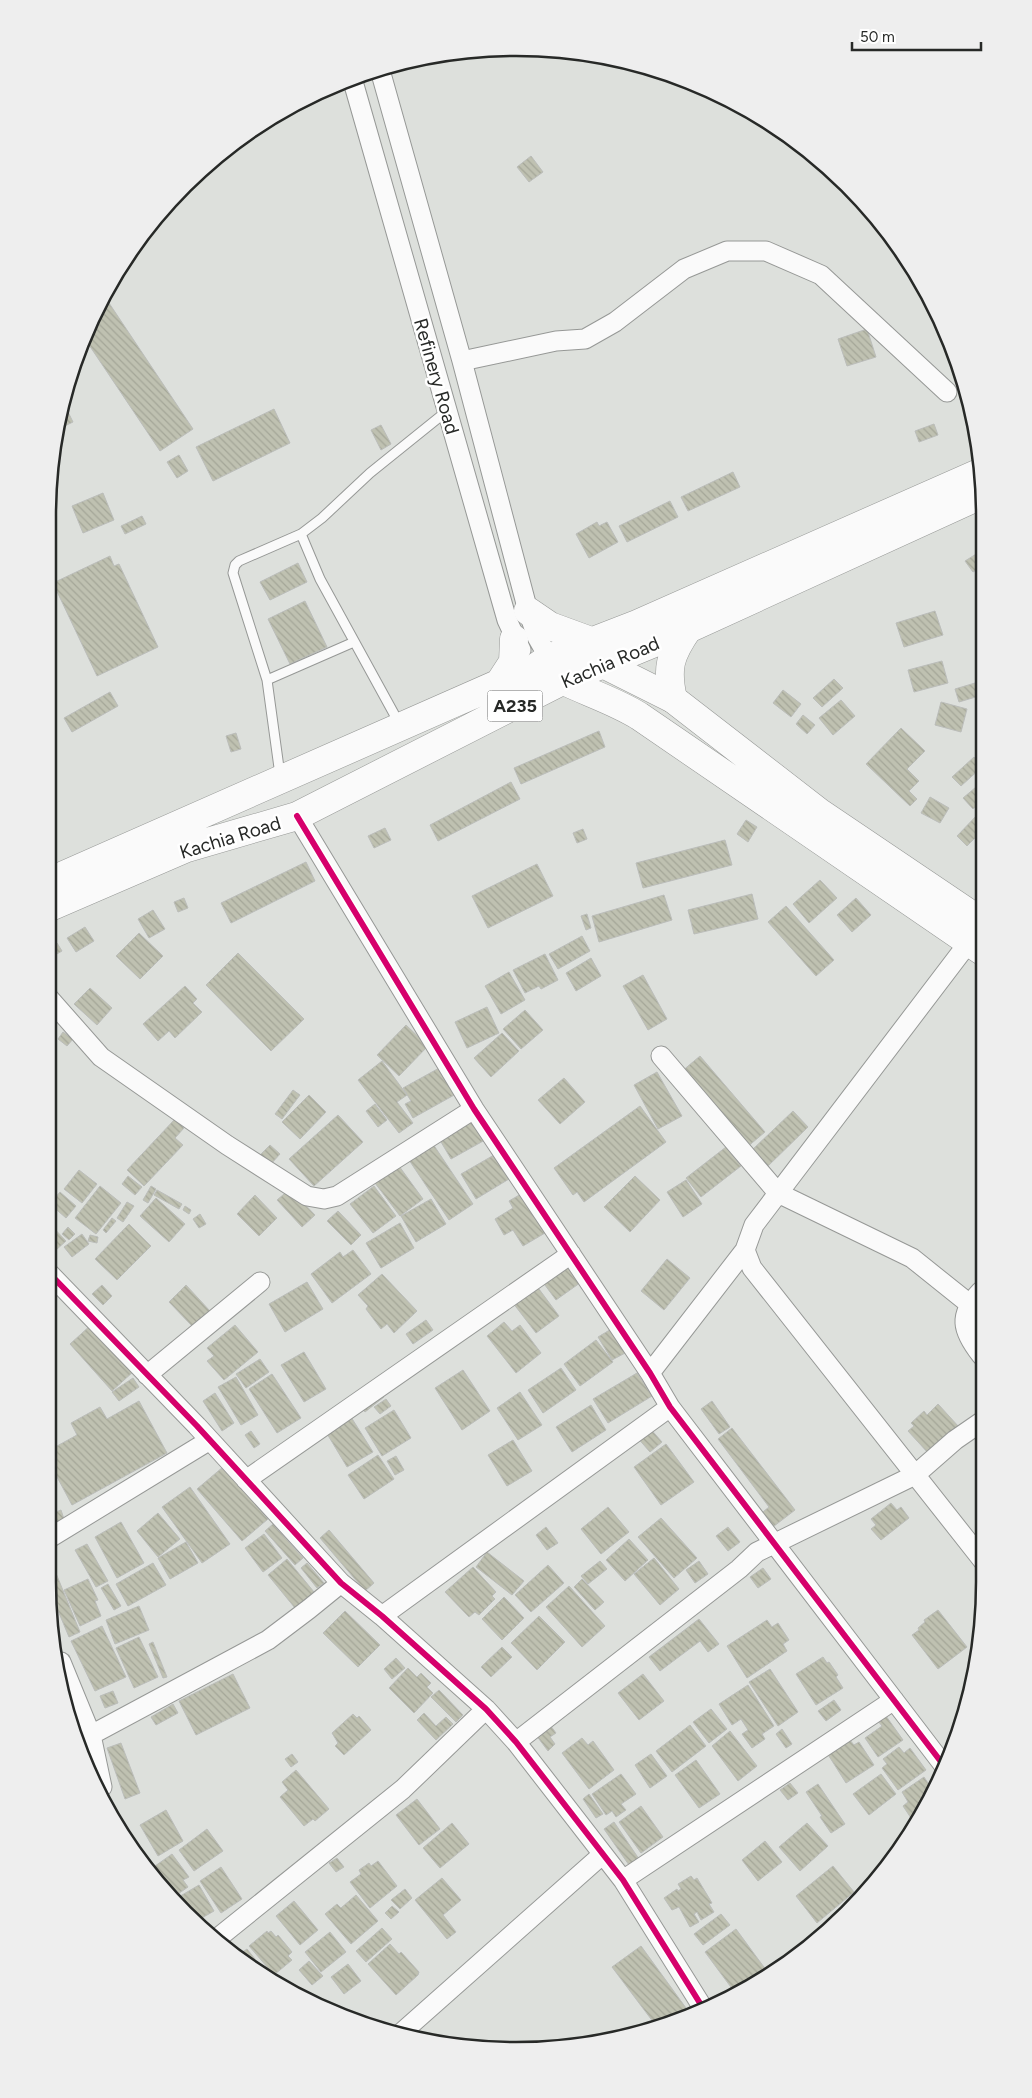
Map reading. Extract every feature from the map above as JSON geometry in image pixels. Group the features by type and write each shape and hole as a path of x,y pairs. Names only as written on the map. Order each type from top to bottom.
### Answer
{"main road":[{"name":"Kachia Road","path":"56,878 500,682 549,669 605,665 643,635 974,475"},
{"name":"Kachia Road","path":"56,905 187,848 297,816 549,669 591,641 688,629 975,499"},
{"path":"528,611 550,626 591,641"},
{"path":"674,699 668,678 671,658 677,644 688,629"},
{"path":"500,682 513,662 514,639"},
{"path":"605,665 674,699 976,936"},
{"path":"549,669 618,703 639,716 976,937"}],"street":[{"name":"Refinery Road","path":"382,77 462,361 528,611 549,669"},
{"name":"Refinery Road","path":"354,86 502,604 514,639 524,655 549,669"},
{"path":"462,361 556,341 584,339 615,322 684,269 726,251 766,251 821,275 947,392"},
{"path":"502,604 516,566"},
{"path":"297,816 474,1109 650,1372 670,1407 940,1760"},
{"path":"650,1372 745,1250 754,1225 778,1193 976,941"},
{"path":"56,1006 102,1057 227,1145 307,1196 324,1199 337,1196 474,1109"},
{"path":"661,1056 778,1193 912,1258 976,1299"},
{"path":"745,1250 752,1268 976,1552"},
{"path":"246,1480 571,1254"},
{"path":"56,1280 210,1440 341,1582 486,1709 516,1742 623,1880 700,2003"},
{"path":"147,1375 260,1282"},
{"path":"976,1304 968,1318 970,1330 976,1343"},
{"path":"382,1616 670,1407"},
{"path":"516,1742 739,1569 757,1552 775,1545 915,1475 955,1440 976,1426"},
{"path":"56,1534 210,1440"},
{"path":"91,1735 268,1640 341,1582"},
{"path":"65,1672 91,1735 100,1776"},
{"path":"623,1880 894,1700"},
{"path":"221,1935 403,1789 486,1709"},
{"path":"406,2028 603,1854"}],"lane":[{"path":"280,779 267,680 233,569 239,561 301,534 322,518 370,473 447,411"},
{"path":"301,534 320,579 401,726"},
{"path":"267,680 354,642"}],"building":[{"path":"531,156 543,172 529,182 517,167"},
{"path":"109,303 193,429 160,451 89,345"},
{"path":"867,329 876,357 847,366 838,339"},
{"path":"274,409 290,443 213,481 196,447"},
{"path":"68,413 73,422 65,426"},
{"path":"934,424 938,435 919,442 915,431"},
{"path":"381,425 391,444 381,450 371,430"},
{"path":"179,455 188,471 177,478 167,462"},
{"path":"733,472 740,487 688,511 681,497"},
{"path":"103,493 114,520 83,533 72,506"},
{"path":"670,501 678,517 627,542 619,526"},
{"path":"142,516 146,524 125,534 121,526"},
{"path":"597,522 599,526 607,522 618,542 589,558 576,534"},
{"path":"976,554 976,570 973,572 965,561"},
{"path":"110,556 114,566 119,564 158,647 97,676 56,589 56,582"},
{"path":"298,563 307,582 270,600 260,582"},
{"path":"305,601 327,647 290,664 268,619"},
{"path":"935,611 943,635 904,647 896,623"},
{"path":"942,661 948,683 914,692 908,670"},
{"path":"834,679 843,688 822,707 813,698"},
{"path":"975,683 976,697 959,702 955,689"},
{"path":"783,690 801,704 791,717 773,703"},
{"path":"110,692 118,706 72,732 64,718"},
{"path":"841,700 855,716 833,735 819,718"},
{"path":"941,702 967,709 961,732 935,725"},
{"path":"803,715 815,725 807,734 796,724"},
{"path":"901,728 925,751 907,769 919,781 909,791 917,799 910,806 866,764"},
{"path":"599,731 605,747 521,784 514,768"},
{"path":"236,733 241,749 231,752 226,736"},
{"path":"974,757 976,760 976,772 961,786 952,777"},
{"path":"511,782 520,799 438,841 430,825"},
{"path":"976,787 976,806 973,809 963,798"},
{"path":"930,797 949,808 940,823 921,813"},
{"path":"976,816 976,837 967,846 957,836"},
{"path":"746,820 757,827 748,842 737,834"},
{"path":"385,828 391,840 374,848 368,836"},
{"path":"583,829 587,839 577,843 573,833"},
{"path":"725,840 732,865 643,888 636,863"},
{"path":"306,862 315,881 231,923 221,903"},
{"path":"537,864 553,896 488,928 472,896"},
{"path":"820,880 837,898 809,923 793,904"},
{"path":"752,894 758,919 694,934 688,910"},
{"path":"664,895 672,920 599,942 592,916"},
{"path":"184,898 188,908 178,912 174,902"},
{"path":"856,898 871,915 852,932 837,915"},
{"path":"786,906 834,960 816,976 768,922"},
{"path":"153,910 165,929 149,938 138,919"},
{"path":"587,914 591,928 586,930 581,916"},
{"path":"85,927 94,941 76,952 67,938"},
{"path":"139,933 163,956 140,979 116,956"},
{"path":"582,936 590,951 558,969 549,954"},
{"path":"56,944 62,951 56,954"},
{"path":"238,953 304,1019 271,1051 206,985"},
{"path":"545,954 558,980 541,989 539,986 525,993 513,970"},
{"path":"591,958 601,976 576,991 566,973"},
{"path":"509,972 525,1000 501,1014 485,986"},
{"path":"643,975 667,1019 648,1030 623,986"},
{"path":"185,986 197,999 193,1003 202,1012 175,1038 169,1031 158,1041 143,1024"},
{"path":"90,988 112,1008 97,1025 74,1004"},
{"path":"487,1007 499,1033 467,1048 455,1022"},
{"path":"525,1010 543,1030 521,1049 503,1029"},
{"path":"406,1025 428,1046 399,1076 377,1055"},
{"path":"63,1032 73,1039 67,1046 58,1039"},
{"path":"502,1033 519,1051 491,1077 474,1058"},
{"path":"700,1056 765,1132 746,1148 681,1072"},
{"path":"382,1061 407,1095 397,1102 413,1123 399,1133 358,1080"},
{"path":"441,1067 456,1094 413,1118 405,1104 411,1101 403,1088"},
{"path":"657,1072 682,1116 658,1129 634,1085"},
{"path":"564,1078 585,1102 560,1124 538,1100"},
{"path":"293,1090 300,1095 282,1119 275,1114"},
{"path":"309,1095 326,1112 300,1139 282,1122"},
{"path":"375,1104 387,1120 378,1127 366,1111"},
{"path":"640,1106 666,1142 584,1202 577,1192 573,1195 554,1168"},
{"path":"793,1111 808,1127 767,1167 751,1151"},
{"path":"338,1115 363,1142 314,1186 289,1159"},
{"path":"471,1116 485,1140 451,1159 437,1135"},
{"path":"175,1119 184,1128 175,1138 183,1145 144,1186 127,1170"},
{"path":"431,1141 473,1204 449,1220 407,1157"},
{"path":"270,1145 280,1154 271,1164 260,1155"},
{"path":"726,1147 741,1166 701,1197 686,1178"},
{"path":"494,1155 509,1179 476,1199 461,1174"},
{"path":"399,1166 423,1199 400,1216 375,1183"},
{"path":"79,1170 97,1184 82,1203 64,1189"},
{"path":"128,1176 142,1187 135,1195 122,1184"},
{"path":"635,1176 660,1200 630,1232 604,1207"},
{"path":"686,1180 702,1204 683,1217 667,1192"},
{"path":"100,1186 121,1203 96,1234 75,1218"},
{"path":"151,1186 156,1189 148,1203 143,1200"},
{"path":"374,1186 396,1216 373,1233 350,1204"},
{"path":"290,1189 315,1215 302,1227 277,1200"},
{"path":"157,1190 182,1204 179,1209 154,1195"},
{"path":"60,1192 76,1206 66,1218 56,1209 56,1197"},
{"path":"521,1194 545,1233 523,1246 513,1230 504,1235 495,1219 513,1208 509,1201"},
{"path":"255,1195 277,1218 259,1236 237,1214"},
{"path":"156,1198 185,1224 169,1242 140,1216"},
{"path":"431,1199 446,1224 416,1242 401,1216"},
{"path":"127,1202 134,1206 123,1222 117,1218"},
{"path":"185,1206 191,1210 189,1214 183,1210"},
{"path":"338,1211 361,1235 351,1245 327,1221"},
{"path":"200,1214 206,1224 199,1228 193,1219"},
{"path":"112,1218 116,1221 106,1233 103,1230"},
{"path":"400,1223 414,1248 381,1268 366,1243"},
{"path":"129,1224 151,1246 117,1280 95,1259"},
{"path":"68,1227 75,1234 69,1240 62,1234"},
{"path":"56,1230 66,1241 56,1250"},
{"path":"82,1234 89,1244 72,1257 64,1247"},
{"path":"90,1235 98,1237 97,1243 88,1241"},
{"path":"353,1250 371,1274 332,1303 311,1274 340,1252 343,1257"},
{"path":"667,1259 690,1278 664,1310 641,1291"},
{"path":"570,1260 584,1280 556,1300 542,1281"},
{"path":"382,1274 417,1311 394,1333 387,1324 381,1329 366,1309 368,1306 358,1295"},
{"path":"307,1282 323,1309 285,1332 269,1304"},
{"path":"102,1285 112,1296 103,1305 92,1294"},
{"path":"186,1285 210,1311 193,1327 169,1302"},
{"path":"536,1285 559,1316 536,1333 513,1303"},
{"path":"426,1320 433,1330 413,1344 406,1334"},
{"path":"504,1322 512,1331 520,1325 541,1353 516,1373 487,1336"},
{"path":"92,1324 134,1371 112,1391 70,1344"},
{"path":"235,1325 258,1352 224,1380 207,1361 214,1356 207,1348"},
{"path":"613,1328 627,1352 612,1360 598,1337"},
{"path":"596,1340 613,1362 580,1386 564,1364"},
{"path":"304,1352 326,1389 304,1402 281,1365"},
{"path":"260,1359 269,1372 246,1388 236,1374"},
{"path":"561,1368 576,1390 543,1413 528,1390"},
{"path":"463,1370 490,1411 462,1430 435,1388"},
{"path":"637,1373 652,1396 608,1423 593,1399"},
{"path":"272,1374 301,1418 277,1433 249,1389"},
{"path":"236,1377 258,1415 241,1425 218,1387"},
{"path":"133,1378 139,1387 119,1401 112,1392"},
{"path":"377,1389 384,1397 365,1412 358,1404"},
{"path":"520,1392 542,1425 518,1440 497,1408"},
{"path":"215,1393 234,1423 222,1431 203,1401"},
{"path":"386,1399 391,1406 380,1414 374,1407"},
{"path":"139,1401 167,1453 72,1505 56,1475 56,1447 77,1435 71,1423 100,1407 107,1419"},
{"path":"712,1401 730,1427 719,1434 701,1409"},
{"path":"938,1404 959,1427 929,1454 908,1431 914,1426 911,1423 924,1411 927,1415"},
{"path":"591,1405 606,1430 572,1452 556,1427"},
{"path":"394,1410 411,1438 382,1456 365,1428"},
{"path":"351,1417 373,1452 347,1467 326,1432"},
{"path":"648,1426 662,1442 650,1452 636,1436"},
{"path":"732,1428 795,1510 769,1530 758,1516 769,1507 718,1439"},
{"path":"251,1431 260,1444 254,1448 245,1435"},
{"path":"513,1440 532,1471 507,1486 488,1455"},
{"path":"666,1444 694,1482 661,1505 634,1467"},
{"path":"378,1455 394,1479 364,1499 348,1475"},
{"path":"396,1456 404,1470 395,1475 387,1461"},
{"path":"223,1467 268,1519 242,1541 197,1489"},
{"path":"190,1487 230,1544 202,1563 162,1507"},
{"path":"891,1503 897,1510 901,1507 909,1518 881,1540 871,1529 876,1525 871,1519"},
{"path":"608,1507 629,1532 601,1554 581,1529"},
{"path":"61,1510 65,1522 56,1525 56,1512"},
{"path":"158,1513 180,1539 158,1557 137,1531"},
{"path":"661,1518 697,1558 674,1578 638,1537"},
{"path":"121,1522 144,1563 117,1578 95,1537"},
{"path":"273,1524 303,1558 295,1565 265,1531"},
{"path":"546,1527 558,1543 547,1550 536,1535"},
{"path":"728,1527 740,1542 728,1551 716,1536"},
{"path":"329,1530 374,1583 365,1591 320,1538"},
{"path":"264,1534 282,1558 263,1572 245,1548"},
{"path":"629,1539 648,1560 625,1581 606,1560"},
{"path":"186,1542 198,1563 170,1579 158,1558"},
{"path":"87,1544 108,1581 96,1587 75,1550"},
{"path":"487,1552 524,1581 512,1595 476,1567"},
{"path":"654,1558 679,1589 660,1605 634,1574"},
{"path":"287,1559 314,1592 295,1608 268,1575"},
{"path":"600,1561 607,1569 588,1584 581,1576"},
{"path":"699,1561 708,1574 695,1583 686,1570"},
{"path":"153,1563 166,1585 128,1606 116,1584"},
{"path":"307,1563 324,1583 317,1588 301,1568"},
{"path":"548,1565 564,1583 531,1612 515,1595"},
{"path":"473,1567 496,1592 492,1596 495,1599 479,1615 475,1612 469,1617 445,1592"},
{"path":"763,1568 771,1579 758,1588 750,1577"},
{"path":"56,1573 80,1632 69,1637 57,1608"},
{"path":"88,1579 98,1600 95,1601 101,1616 80,1626 64,1590"},
{"path":"582,1579 604,1602 595,1610 574,1587"},
{"path":"108,1584 121,1606 114,1610 101,1588"},
{"path":"569,1586 605,1626 582,1647 546,1607"},
{"path":"504,1597 524,1618 502,1640 482,1619"},
{"path":"139,1606 149,1630 115,1644 106,1620"},
{"path":"938,1610 967,1647 938,1669 912,1635 919,1630 918,1628 925,1622 924,1620"},
{"path":"345,1611 380,1645 358,1667 323,1633"},
{"path":"539,1616 565,1642 537,1670 511,1643"},
{"path":"699,1619 719,1644 708,1652 700,1641 660,1671 649,1657"},
{"path":"767,1620 772,1627 778,1623 789,1640 783,1644 787,1651 747,1678 727,1646"},
{"path":"102,1626 126,1677 95,1691 71,1641"},
{"path":"139,1637 158,1677 134,1688 116,1648"},
{"path":"153,1642 167,1677 163,1678 149,1644"},
{"path":"502,1647 512,1657 491,1677 481,1667"},
{"path":"823,1657 838,1675 836,1677 843,1688 816,1705 796,1674"},
{"path":"396,1658 405,1668 392,1679 384,1669"},
{"path":"408,1668 417,1677 421,1673 431,1683 427,1687 433,1693 414,1713 389,1688"},
{"path":"770,1669 798,1712 778,1726 749,1682"},
{"path":"233,1674 250,1708 196,1735 179,1701"},
{"path":"643,1674 664,1701 639,1720 618,1693"},
{"path":"748,1685 774,1726 762,1734 765,1739 752,1748 742,1734 748,1730 741,1719 732,1725 719,1704"},
{"path":"439,1690 463,1715 456,1722 431,1697"},
{"path":"113,1691 118,1703 105,1708 100,1696"},
{"path":"834,1700 841,1710 826,1721 818,1711"},
{"path":"173,1704 178,1713 156,1725 151,1717"},
{"path":"711,1709 727,1729 709,1743 693,1722"},
{"path":"424,1713 436,1726 446,1717 453,1724 436,1740 417,1720"},
{"path":"353,1714 357,1718 359,1716 371,1730 344,1755 335,1746 338,1743 332,1733"},
{"path":"886,1716 903,1740 878,1757 865,1738 882,1726 878,1721"},
{"path":"550,1725 556,1733 550,1737 555,1744 548,1751 536,1735"},
{"path":"690,1725 706,1746 672,1772 656,1751"},
{"path":"782,1729 792,1744 786,1748 776,1734"},
{"path":"730,1731 757,1766 738,1781 712,1746"},
{"path":"582,1738 588,1745 593,1741 614,1770 589,1789 562,1753"},
{"path":"849,1739 854,1745 859,1742 874,1765 846,1783 827,1753"},
{"path":"121,1743 140,1793 125,1799 107,1748"},
{"path":"899,1747 904,1753 910,1748 926,1770 898,1790 882,1768 887,1764 883,1759"},
{"path":"292,1754 298,1762 291,1767 285,1759"},
{"path":"651,1754 667,1776 650,1788 635,1765"},
{"path":"696,1760 720,1794 699,1808 675,1775"},
{"path":"296,1770 329,1809 315,1821 313,1819 304,1826 280,1797 288,1790 282,1782"},
{"path":"621,1774 636,1794 621,1804 626,1810 616,1817 612,1811 606,1815 592,1794"},
{"path":"881,1774 896,1794 869,1815 853,1794"},
{"path":"924,1777 929,1784 911,1817 903,1806 908,1802 902,1792"},
{"path":"790,1783 798,1793 788,1800 780,1790"},
{"path":"818,1784 845,1824 831,1833 806,1792"},
{"path":"589,1794 603,1814 596,1818 583,1799"},
{"path":"417,1799 440,1829 419,1845 396,1815"},
{"path":"641,1806 663,1837 641,1853 619,1822"},
{"path":"166,1810 183,1841 158,1856 140,1825"},
{"path":"614,1822 639,1859 629,1865 604,1829"},
{"path":"452,1823 469,1844 440,1868 423,1848"},
{"path":"807,1823 828,1846 800,1871 779,1847"},
{"path":"207,1829 223,1851 194,1871 179,1850"},
{"path":"765,1841 782,1862 758,1881 742,1860"},
{"path":"172,1854 189,1877 183,1880 188,1887 178,1894 155,1866"},
{"path":"337,1858 344,1867 336,1872 329,1863"},
{"path":"378,1861 397,1886 370,1908 350,1882 361,1874 359,1870 369,1863 371,1866"},
{"path":"833,1866 854,1892 817,1923 796,1896"},
{"path":"221,1867 242,1899 221,1913 200,1881"},
{"path":"691,1876 694,1880 697,1878 712,1903 709,1904 714,1912 701,1920 697,1912 694,1914 699,1922 690,1927 679,1907 672,1910 664,1898 677,1889 678,1891 681,1889 678,1884"},
{"path":"442,1878 461,1900 443,1915 456,1932 447,1939 415,1900"},
{"path":"199,1885 214,1911 202,1918 180,1896"},
{"path":"405,1889 412,1898 400,1909 391,1900"},
{"path":"356,1895 378,1921 351,1944 325,1914 337,1904 341,1908"},
{"path":"294,1901 318,1930 300,1945 276,1916"},
{"path":"392,1906 399,1912 391,1919 385,1913"},
{"path":"721,1914 730,1925 703,1945 694,1934"},
{"path":"382,1928 392,1939 366,1962 356,1951"},
{"path":"736,1929 765,1968 731,1988 705,1952"},
{"path":"267,1931 268,1933 271,1931 276,1937 278,1935 292,1952 288,1956 292,1960 276,1973 269,1969 249,1946"},
{"path":"330,1932 346,1952 321,1972 305,1952"},
{"path":"390,1944 399,1954 401,1952 419,1972 396,1995 368,1964"},
{"path":"641,1946 686,2008 652,2021 612,1967"},
{"path":"247,1949 257,1961 243,1952"},
{"path":"309,1961 323,1976 312,1985 299,1970"},
{"path":"348,1964 361,1981 344,1994 331,1977"}],"cycle path":[{"path":"297,816 474,1109 650,1373 670,1407 940,1760"},
{"path":"56,1280 197,1426 341,1583 382,1616 486,1709 516,1742 623,1880 700,2003"}]}
